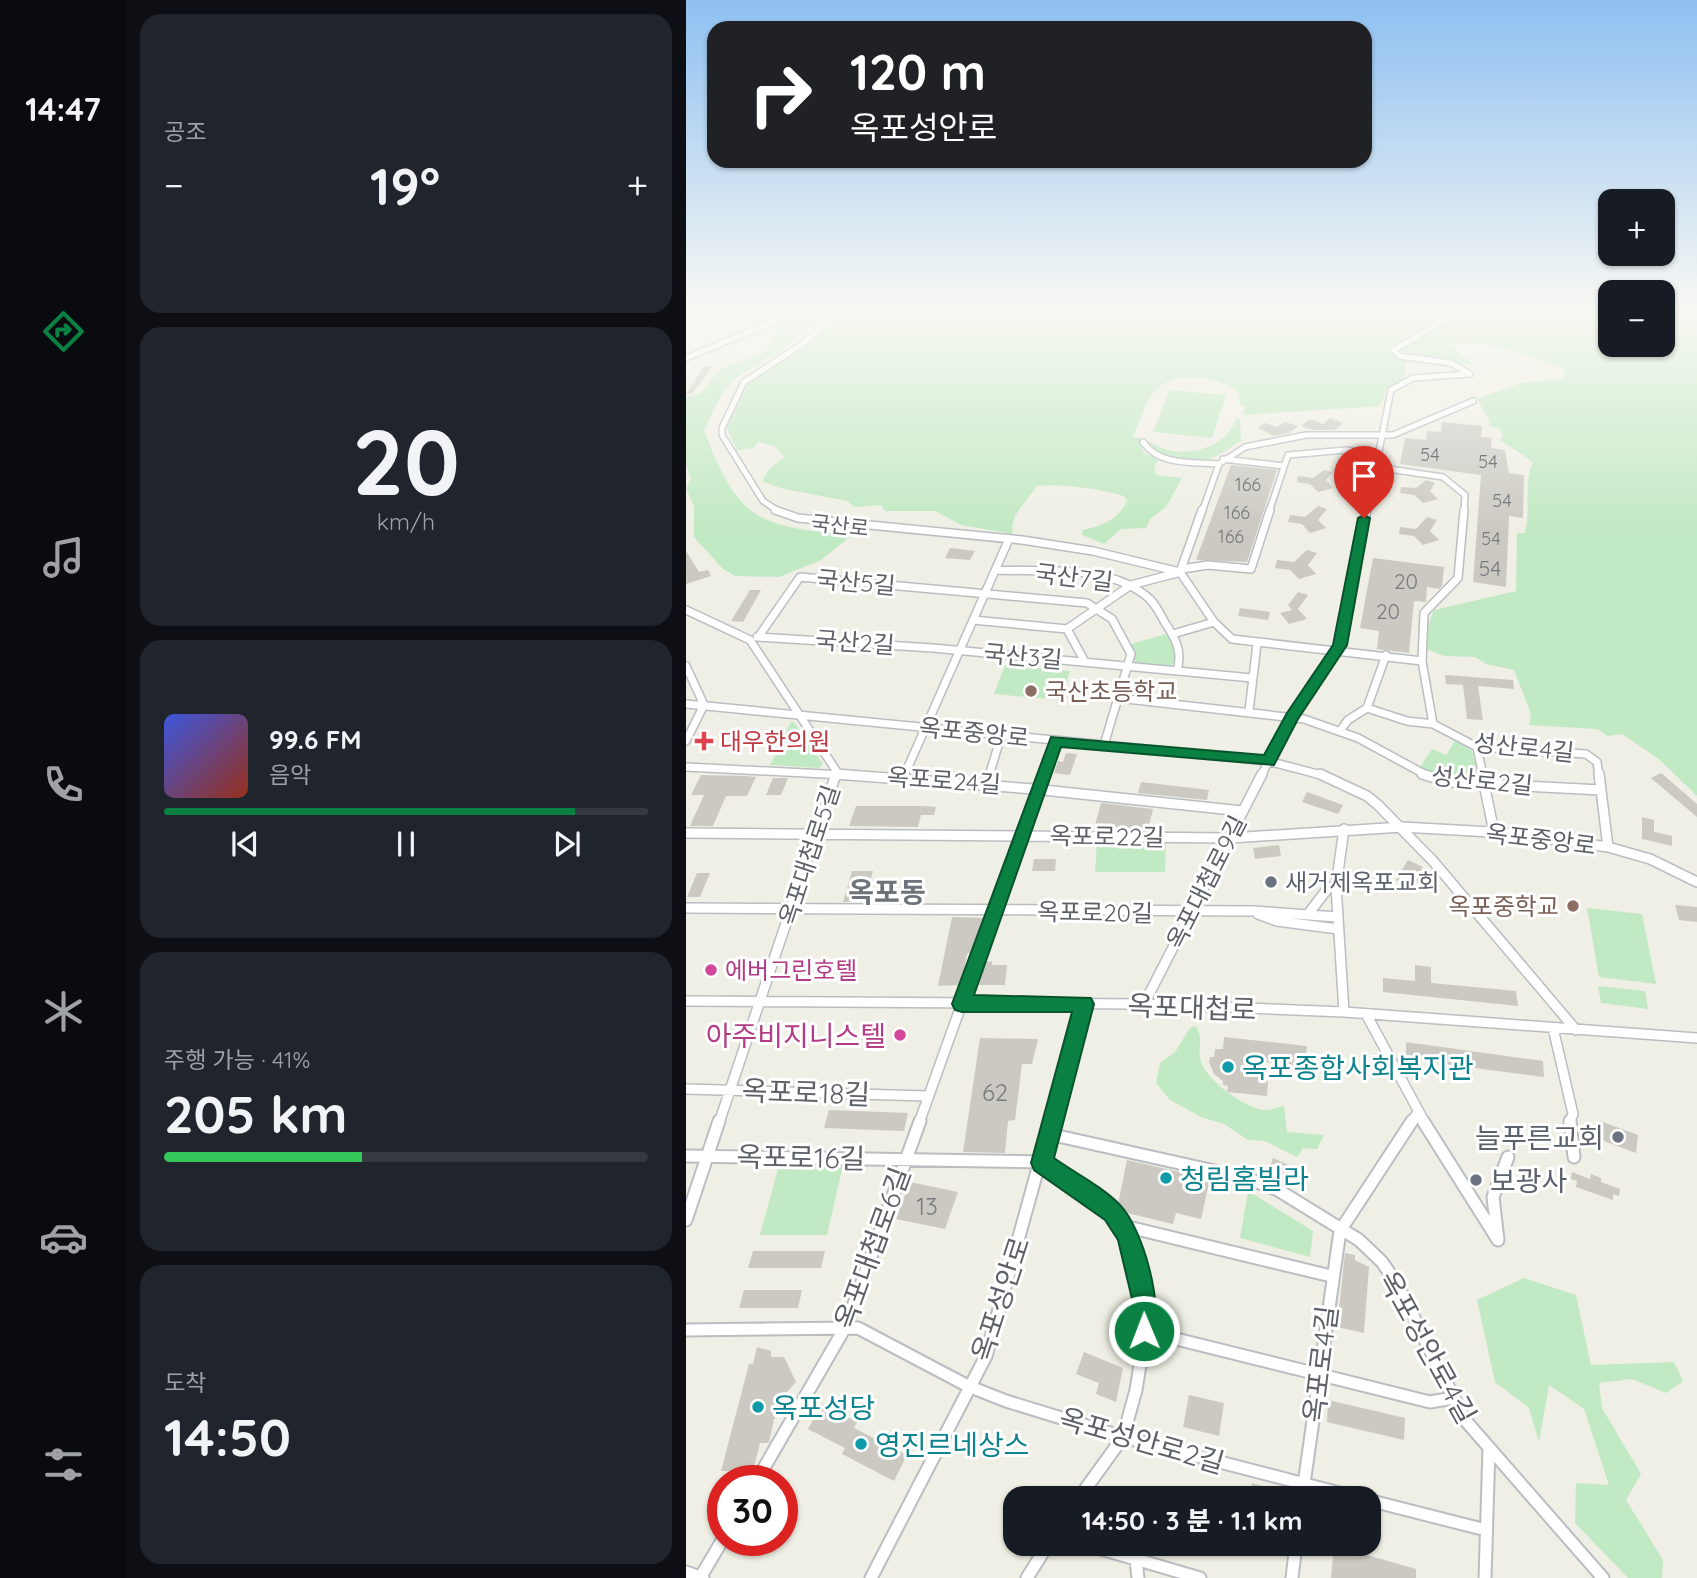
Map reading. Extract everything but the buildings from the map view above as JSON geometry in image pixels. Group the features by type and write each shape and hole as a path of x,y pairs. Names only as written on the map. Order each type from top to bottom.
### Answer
{"street":[{"name":"국산로","path":"739,385 718,428 719,435 758,502 767,510 794,521 1008,541 1178,571"},
{"name":"옥포대첩로9길","path":"1144,1004 1292,716 1336,652 1345,629 1388,397 1397,385"},
{"path":"1178,571 1221,461 1231,451 1257,443 1355,433 1392,435 1472,401"},
{"path":"1143,442 1150,452 1166,458 1284,466"},
{"path":"973,620 1067,629 1131,585 1208,565 1251,569 1287,455 1346,450 1377,454"},
{"path":"1375,467 1443,477 1457,486 1466,499 1458,578 1424,613 1422,661 1433,724"},
{"path":"903,777 1008,541"},
{"name":"국산7길","path":"996,569 1097,577 1131,585 1149,598 1182,649 1177,671"},
{"path":"1178,571 1226,636 1257,644 1386,655 1422,661"},
{"name":"국산5길","path":"759,636 800,577 985,594"},
{"path":"985,594 1087,603 1112,619 1131,654 1104,745"},
{"path":"686,610 750,640"},
{"path":"1173,634 1214,622"},
{"path":"1067,629 1085,662"},
{"name":"국산2길","path":"750,640 759,636 960,650"},
{"name":"옥포대첩로5길","path":"686,1220 836,772 750,640"},
{"path":"1249,711 1257,644"},
{"name":"국산3길","path":"960,650 1252,678"},
{"path":"1340,731 1348,720 1367,708 1386,655"},
{"path":"686,666 705,705 686,741"},
{"name":"성산로2길","path":"1118,698 1292,716 1340,731 1427,777 1485,784 1601,790"},
{"name":"옥포중앙로","path":"686,704 1268,761 1324,775 1355,789 1373,800 1402,827 1494,832 1608,847 1650,859 1697,882"},
{"name":"성산로4길","path":"1367,708 1407,721 1433,724 1477,747 1586,754 1597,762 1608,847"},
{"path":"987,783 1001,736"},
{"name":"옥포대첩로6길","path":"766,1465 846,1326 1056,741"},
{"path":"1477,747 1494,832"},
{"name":"옥포로24길","path":"686,767 836,772 1039,787 1242,811"},
{"path":"1402,827 1576,1030"},
{"name":"옥포로22길","path":"686,833 1230,838 1402,827"},
{"path":"1344,829 1336,886 1344,1012"},
{"path":"1309,913 1328,887 1336,886"},
{"name":"옥포로20길","path":"686,908 1190,913 1253,911 1337,917"},
{"path":"1253,911 1277,921 1338,929"},
{"name":"옥포대첩로","path":"686,1000 1144,1004 1344,1012 1697,1038"},
{"name":"옥포성안로","path":"871,1578 986,1356 1042,1163 1084,1004"},
{"path":"1366,1014 1418,1112 1498,1240 1493,1197 1508,1157"},
{"path":"1553,1028 1573,1114 1569,1123 1574,1157"},
{"name":"옥포로18길","path":"686,1089 927,1096"},
{"path":"1340,1231 1418,1112"},
{"name":"옥포성안로4길","path":"1049,1133 1246,1178 1307,1206 1340,1231 1359,1240 1382,1262 1433,1353 1453,1398 1489,1448 1603,1578"},
{"name":"옥포로16길","path":"686,1156 1042,1163"},
{"path":"1042,1163 1112,1213 1128,1235 1145,1303 1136,1390 1123,1437 1088,1486"},
{"path":"1120,1225 1331,1276"},
{"name":"옥포로4길","path":"1304,1484 1331,1276 1340,1231"},
{"path":"686,1330 846,1326"},
{"name":"옥포성안로2길","path":"846,1326 858,1328 968,1387 1123,1437 1312,1486"},
{"path":"1144,1331 1430,1402 1453,1398"},
{"path":"1485,1578 1489,1448"},
{"path":"1381,1503 1486,1530"},
{"path":"686,1573 701,1578 713,1556"},
{"path":"1027,1578 1041,1556"},
{"path":"1123,1556 1200,1578"},
{"path":"1292,1578 1295,1556"},
{"path":"1136,1560 1138,1578"}],"green space":[{"path":"707,385 729,385 704,430 716,461 742,502 756,514 774,523 852,535 821,560 779,577 735,576 723,569 694,537 694,506 686,488 691,479 686,464 686,397 700,393"},
{"path":"748,385 1163,385 1150,398 1133,437 1140,438 1143,452 1158,460 1154,469 1156,475 1182,478 1166,507 1150,519 1146,528 1121,529 1104,544 1082,535 1083,530 1109,521 1119,513 1127,501 1124,496 1069,486 1037,486 1013,521 1013,534 961,525 935,511 885,511 881,505 854,507 847,501 780,488 762,481 769,469 785,457 774,446 758,442 753,448 737,450 727,428"},
{"path":"1225,385 1394,385 1387,389 1380,406 1243,415 1245,406 1240,405 1239,393"},
{"path":"1516,385 1697,385 1697,796 1660,760 1622,734 1608,736 1597,729 1529,725 1531,714 1514,670 1486,664 1475,657 1444,656 1426,649 1428,625 1434,610 1516,591 1517,533 1525,533 1528,479 1533,463 1500,440 1503,435 1499,429 1489,426 1490,421 1477,399"},
{"path":"1170,390 1226,395 1212,438 1153,432"},
{"path":"1237,417 1240,419 1241,441 1206,460 1178,458 1160,452 1148,444 1149,441 1173,451 1200,450 1223,438"},
{"path":"1166,634 1176,651 1173,664 1153,666 1134,660 1136,653 1131,644"},
{"path":"1005,665 1070,671 1061,700 994,694"},
{"path":"791,722 794,722 823,764 819,768 770,765"},
{"path":"1455,741 1472,751 1478,774 1474,779 1451,779 1419,769 1432,749 1446,755"},
{"path":"1097,842 1166,842 1165,872 1095,872"},
{"path":"1587,908 1642,914 1656,984 1599,977"},
{"path":"1598,986 1645,991 1648,1009 1601,1003"},
{"path":"1196,1026 1200,1036 1200,1058 1209,1075 1238,1100 1249,1105 1269,1110 1284,1106 1287,1132 1324,1135 1317,1149 1303,1148 1297,1157 1265,1141 1248,1140 1224,1124 1201,1117 1170,1100 1156,1083 1160,1063 1175,1052 1190,1028"},
{"path":"779,1165 843,1165 827,1235 760,1235"},
{"path":"1248,1191 1313,1231 1310,1257 1240,1238"},
{"path":"1524,1278 1576,1295 1591,1365 1674,1362 1683,1381 1666,1393 1632,1379 1599,1383 1602,1408 1641,1474 1626,1500 1663,1560 1662,1578 1628,1578 1575,1523 1576,1483 1609,1485 1584,1409 1549,1385 1539,1442 1529,1408 1495,1382 1477,1300"}],"place":[{"name":"국산초등학교","path":"1031,691"},
{"name":"대우한의원","path":"704,741"},
{"name":"새거제옥포교회","path":"1271,882"},
{"name":"옥포중학교","path":"1573,906"},
{"name":"에버그린호텔","path":"711,970"},
{"name":"아주비지니스텔","path":"900,1035"},
{"name":"옥포종합사회복지관","path":"1228,1067"},
{"name":"늘푸른교회","path":"1618,1137"},
{"name":"청림홈빌라","path":"1166,1178"},
{"name":"보광사","path":"1476,1180"},
{"name":"옥포성당","path":"758,1407"},
{"name":"영진르네상스","path":"861,1444"}],"district":[{"name":"옥포동","path":"887,891"}],"route":[{"path":"1144,1331 1145,1303 1128,1235 1112,1213 1042,1163 1084,1004 962,1004 1056,741 1268,761 1292,716 1340,645 1364,518"}]}
